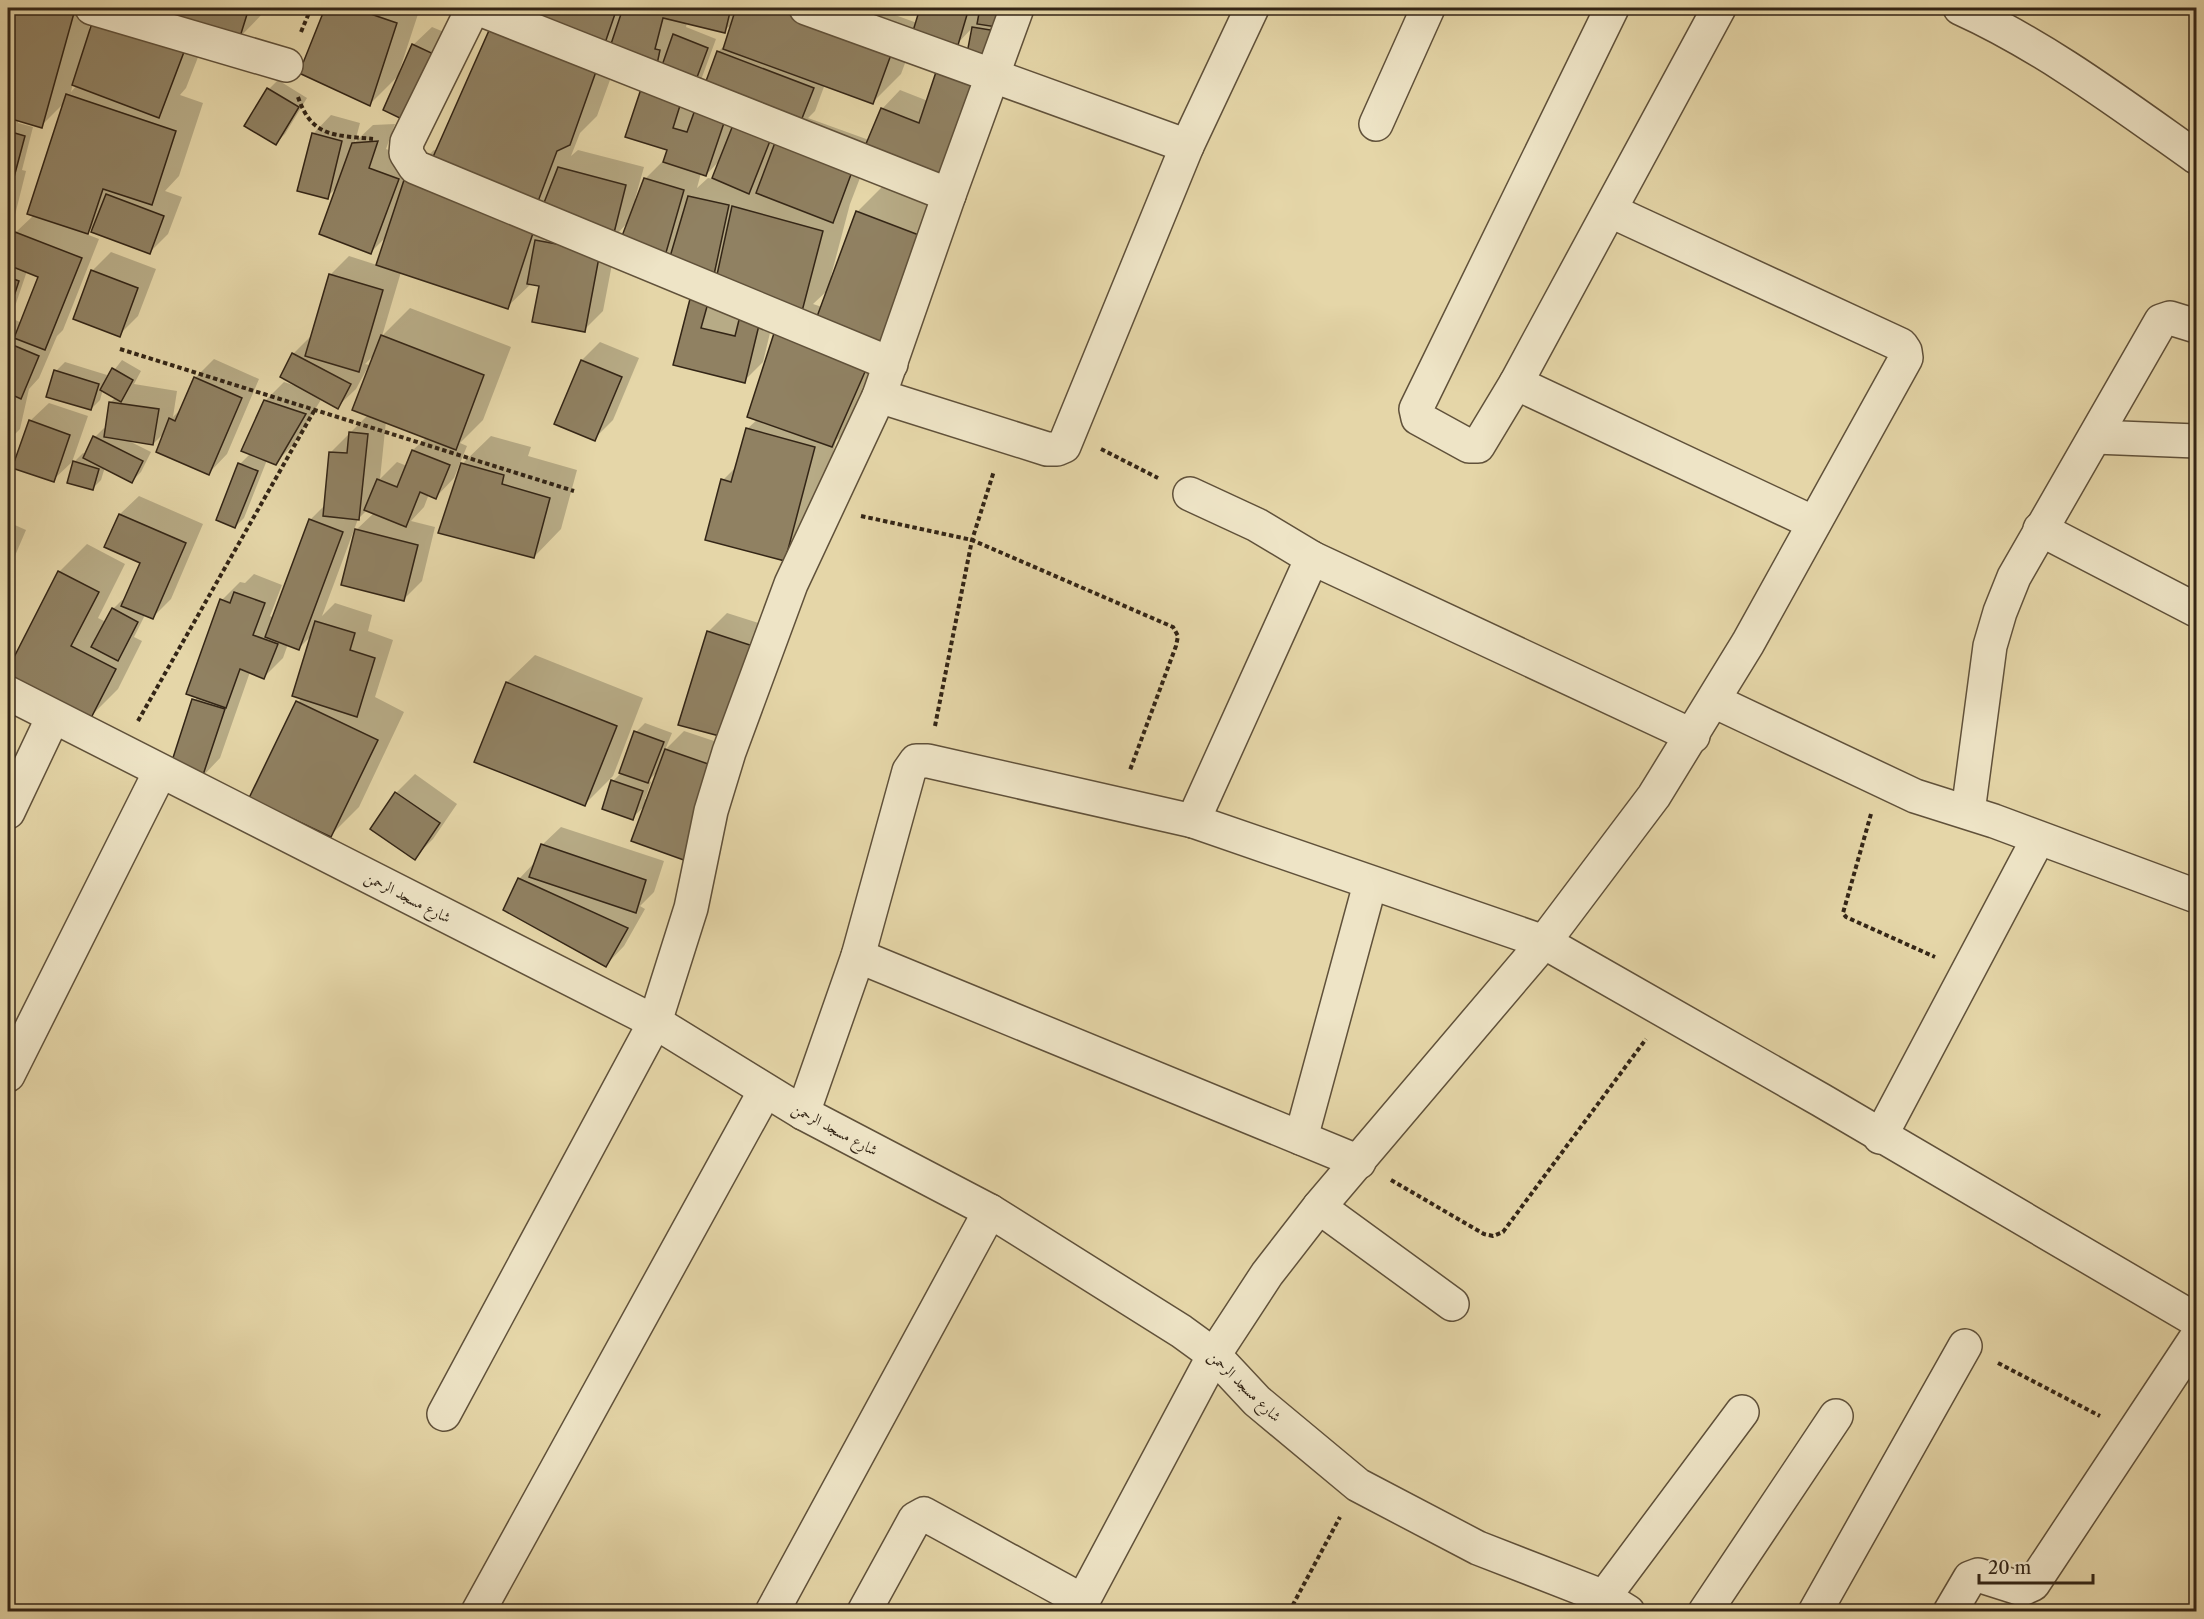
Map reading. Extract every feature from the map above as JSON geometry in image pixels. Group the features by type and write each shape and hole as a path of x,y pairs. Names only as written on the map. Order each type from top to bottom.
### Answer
{"street":[{"path":"92,8 286,65"},
{"path":"891,364 415,168 406,153 407,142 475,8 949,195"},
{"path":"806,8 990,77 1188,146"},
{"path":"444,1414 655,1022 691,908 711,811 729,752 787,595 825,507 879,396 990,77 1017,8"},
{"path":"879,396 1005,436 1057,449 1064,446 1071,434 1188,146 1252,8"},
{"path":"1376,124 1428,8"},
{"path":"1612,8 1416,408 1418,418 1469,446 1478,446 1516,383 1719,8"},
{"path":"1965,9 2080,76 2196,157"},
{"path":"864,1611 915,1519 924,1514 1080,1606 1214,1354 1267,1274 1319,1207 1544,942 1654,796 1714,701 1906,358 1904,348 1611,211"},
{"path":"1968,812 1990,646 2014,577 2160,321 2170,318 2196,326"},
{"path":"1516,383 1814,523"},
{"path":"2095,437 2196,441"},
{"path":"1190,494 1257,525 1312,558 1693,736"},
{"path":"2040,529 2196,610"},
{"path":"1193,820 1312,558"},
{"name":"شارع مسجد الرحمن","path":"8,693 655,1022 803,1113 990,1211 1214,1354 1257,1401 1358,1485 1478,1548 1616,1604"},
{"path":"1714,701 1881,782 1915,796 1968,812 2196,896"},
{"path":"8,812 53,717"},
{"path":"803,1113 858,956 909,771 916,761 928,761 1193,820 1370,884 1544,942 2196,1320"},
{"path":"8,1075 160,772"},
{"path":"1880,1137 2038,839"},
{"path":"1301,1138 1370,884"},
{"path":"858,956 1359,1162"},
{"path":"478,1611 765,1091"},
{"path":"1319,1207 1452,1304"},
{"path":"772,1611 990,1211"},
{"path":"1950,1611 1970,1578 1978,1575 2022,1589 2033,1584 2196,1338"},
{"path":"1815,1611 1965,1346"},
{"path":"1616,1604 1742,1412"},
{"path":"1705,1611 1836,1416"}],"path":[{"path":"286,65 303,112 320,130 330,134 407,142"},
{"path":"120,349 574,491"},
{"path":"120,751 314,411"},
{"path":"1071,434 1190,494"},
{"path":"928,761 972,540 1005,436"},
{"path":"825,507 972,540 1173,627 1178,636 1176,646 1118,802"},
{"path":"1881,782 1843,913 1846,917 1969,972"},
{"path":"1359,1162 1484,1234 1493,1236 1503,1232 1666,1012"},
{"path":"1965,1346 2132,1433"},
{"path":"1289,1611 1358,1485"}],"building":[{"path":"8,8 56,8 74,13 42,128 8,118"},
{"path":"138,8 249,8 239,40"},
{"path":"325,8 364,8 362,11 397,23 370,106 299,73"},
{"path":"506,8 617,8 604,46"},
{"path":"623,8 731,8 725,33 663,18 655,49 660,50 655,74 607,56"},
{"path":"736,8 776,8 892,52 873,104 723,49"},
{"path":"920,8 969,8 958,45 913,31"},
{"path":"980,8 1012,8 1003,28 977,24"},
{"path":"93,20 187,44 159,118 72,85"},
{"path":"491,26 598,66 570,145 557,151 534,212 429,166"},
{"path":"972,27 1003,32 988,70 965,64"},
{"path":"673,34 708,48 693,88 659,74"},
{"path":"412,44 438,56 408,122 383,110"},
{"path":"717,51 814,88 797,131 702,92"},
{"path":"936,72 977,87 945,183 863,151 881,108 919,123"},
{"path":"643,83 683,96 673,128 687,132 696,107 726,117 706,176 663,162 667,150 625,137"},
{"path":"267,88 299,107 276,145 244,126"},
{"path":"66,94 176,131 152,205 103,189 88,234 27,214"},
{"path":"733,125 770,141 749,194 712,178"},
{"path":"8,131 25,136 9,196 8,195"},
{"path":"779,132 856,161 833,223 756,193"},
{"path":"312,133 342,141 328,199 297,191"},
{"path":"378,141 369,168 399,179 371,254 319,234 352,143"},
{"path":"558,167 626,185 612,241 540,213"},
{"path":"405,177 537,221 508,309 376,265"},
{"path":"644,178 684,190 663,263 619,244"},
{"path":"106,194 164,216 150,254 91,232"},
{"path":"688,196 729,205 712,284 667,267"},
{"path":"732,206 823,231 800,319 715,284"},
{"path":"856,211 924,237 887,353 815,322"},
{"path":"15,232 82,258 45,350 14,338 38,277 8,265 8,249"},
{"path":"535,240 600,252 585,332 532,322 539,286 527,284"},
{"path":"91,270 138,288 120,337 73,319"},
{"path":"329,274 383,290 359,372 305,356"},
{"path":"8,277 19,281 8,314"},
{"path":"690,299 708,303 701,328 735,336 740,316 760,321 745,383 673,365"},
{"path":"776,327 868,365 832,447 747,417"},
{"path":"381,335 484,375 456,450 352,410"},
{"path":"8,343 39,356 21,399 8,393"},
{"path":"292,353 351,384 338,409 280,377"},
{"path":"581,360 622,377 595,441 554,424"},
{"path":"112,368 133,380 121,402 100,390"},
{"path":"54,370 99,384 91,410 46,397"},
{"path":"194,377 242,398 209,475 156,452 169,418 175,421"},
{"path":"264,400 306,414 276,465 241,451"},
{"path":"109,402 159,409 153,445 104,437"},
{"path":"8,406 13,407 8,428"},
{"path":"29,420 70,435 54,482 12,468"},
{"path":"746,428 815,447 785,561 705,540 721,479 731,482"},
{"path":"349,432 368,434 359,520 323,516 329,452 347,453"},
{"path":"93,436 143,461 132,483 83,458"},
{"path":"412,450 450,465 436,499 420,492 406,527 364,510 377,479 397,487"},
{"path":"73,461 99,469 93,490 67,483"},
{"path":"238,463 258,471 235,528 216,520"},
{"path":"461,463 504,475 502,484 550,498 534,558 438,533"},
{"path":"119,514 186,543 153,619 121,606 140,563 104,547"},
{"path":"309,519 343,532 299,650 265,637"},
{"path":"355,529 418,545 404,601 341,585"},
{"path":"58,571 99,592 71,646 116,669 91,718 8,676 8,669"},
{"path":"234,592 265,603 253,635 278,644 264,679 240,669 226,708 186,694 220,599 230,603"},
{"path":"112,608 138,622 118,661 91,647"},
{"path":"315,621 355,633 350,650 375,658 357,717 292,696"},
{"path":"707,631 759,648 727,738 678,725"},
{"path":"506,682 617,726 585,806 474,762"},
{"path":"192,699 225,709 202,778 170,767"},
{"path":"296,701 378,740 331,837 249,798"},
{"path":"634,731 664,742 648,783 619,773"},
{"path":"665,749 714,766 692,863 631,841"},
{"path":"611,780 643,791 633,820 602,809"},
{"path":"395,792 440,823 415,860 370,829"},
{"path":"541,844 646,880 636,913 529,877"},
{"path":"518,878 628,928 606,967 503,910"}]}
